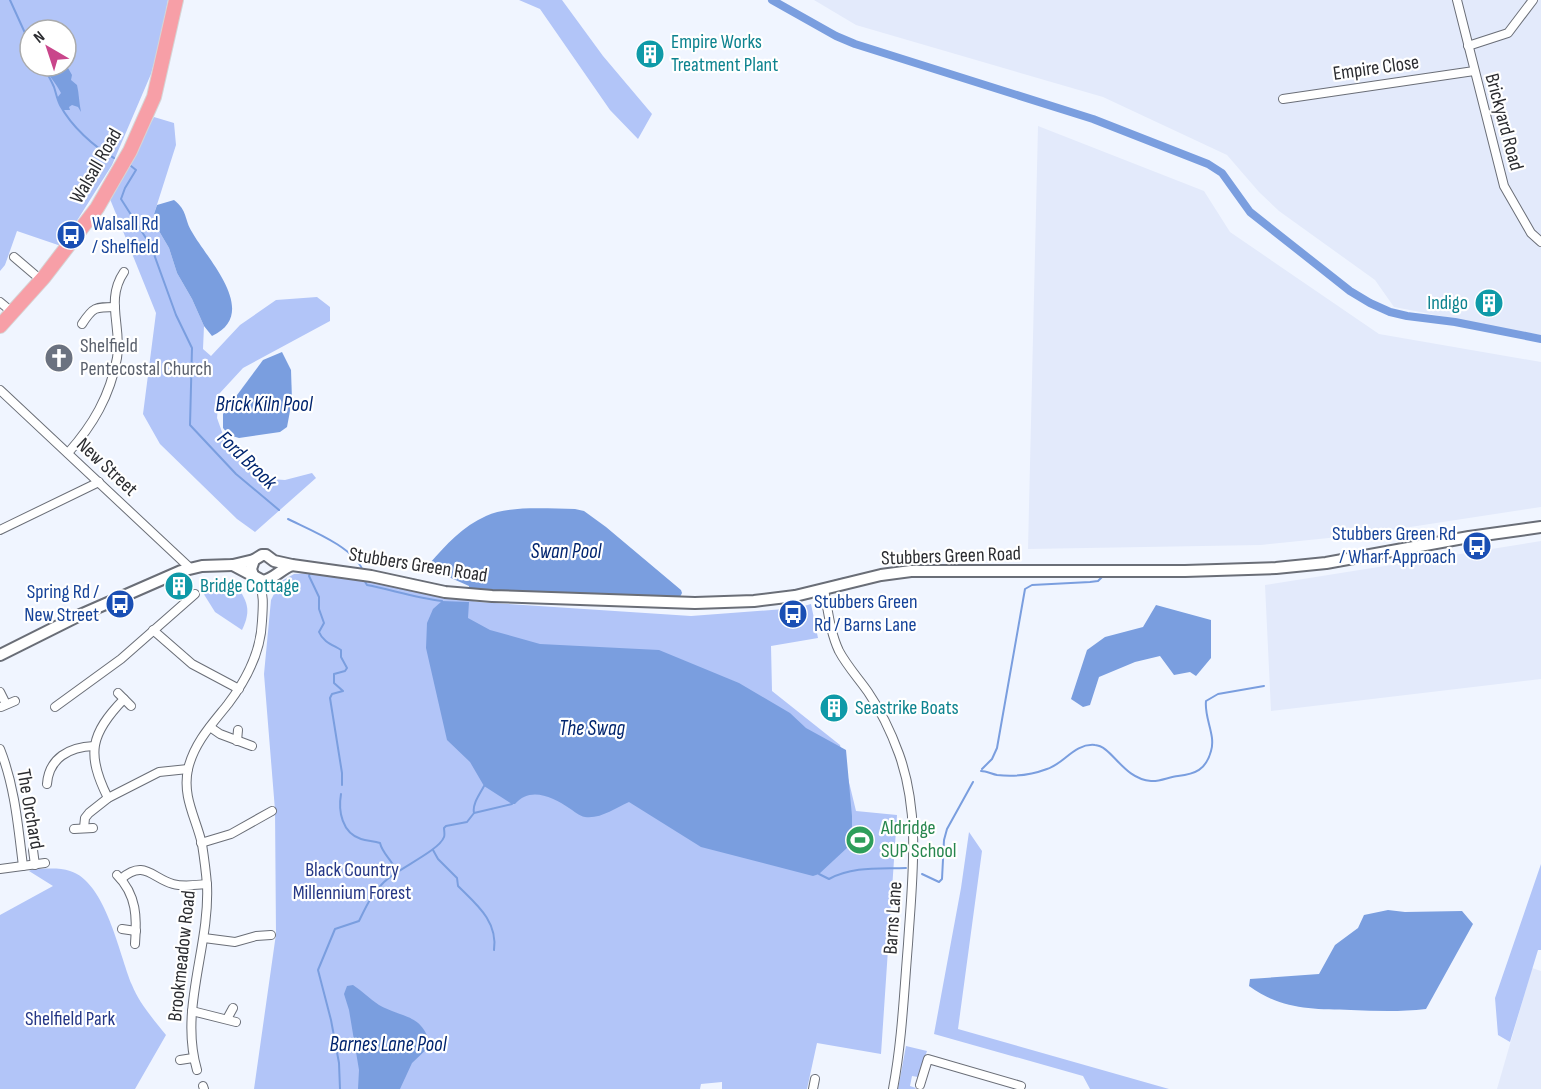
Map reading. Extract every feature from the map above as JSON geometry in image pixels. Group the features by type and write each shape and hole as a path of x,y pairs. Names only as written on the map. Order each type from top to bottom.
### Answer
{"highway":[{"name":"Walsall Road","path":"0,326 41,280 97,208 130,151 154,97 176,0"}],"street":[{"name":"Brickyard Road","path":"1456,0 1504,186 1531,233 1541,242"},
{"path":"1468,46 1508,33 1533,0"},
{"name":"Empire Close","path":"1283,99 1474,71"},
{"path":"14,257 41,280"},
{"path":"69,453 87,432 103,406 111,382 117,357 118,332 114,292 124,272"},
{"path":"0,302 12,312"},
{"path":"82,324 91,310 98,307 115,307"},
{"name":"New Street","path":"0,390 190,568"},
{"path":"0,530 99,482"},
{"name":"Stubbers Green Road","path":"274,561 365,575 445,592 614,601 737,602 795,596 881,574 911,571 1185,571 1276,568 1326,563 1469,537 1541,527"},
{"path":"0,655 78,616 190,568 233,565 266,555 276,565 273,577"},
{"path":"254,560 251,568 256,578"},
{"path":"233,565 256,578 273,577 292,565"},
{"name":"Brookmeadow Road","path":"197,1070 190,1034 204,938 207,884 201,843 187,796 188,770 200,740 238,688 259,648 264,592 273,577"},
{"name":"Brookmeadow Road","path":"256,578 264,592"},
{"name":"Barns Lane","path":"824,589 834,640 885,721 904,768 911,803 912,872 902,1029 893,1089"},
{"path":"58,707 193,599"},
{"path":"153,630 192,664 238,688"},
{"path":"0,692 7,704"},
{"path":"108,798 96,771 95,740 121,696 131,706"},
{"path":"210,726 220,735 252,747"},
{"path":"237,741 238,730"},
{"path":"47,784 44,770 67,752 80,747 94,746"},
{"name":"The Orchard","path":"0,749 13,789 22,866"},
{"path":"84,828 89,813 108,798 159,772 188,770"},
{"path":"201,843 231,834 272,811"},
{"path":"247,813 252,821"},
{"path":"74,829 93,828"},
{"path":"33,850 34,865"},
{"path":"0,869 45,863"},
{"path":"135,944 136,912 133,898 119,877 141,870 150,870 164,880 180,885 207,884"},
{"path":"253,926 256,936"},
{"path":"122,929 136,931"},
{"path":"204,938 235,942 271,934"},
{"path":"227,1019 233,1008"},
{"path":"192,1011 236,1022"},
{"path":"180,1060 193,1058"},
{"path":"920,1085 928,1059 1021,1086"},
{"path":"813,1089 815,1079"},
{"path":"998,1089 1000,1080"}],"shaded area":[{"path":"814,0 1541,0 1541,335 1394,307 1375,280 1279,211 1227,155 1103,97 856,25"},
{"path":"1038,126 1204,191 1230,232 1379,334 1541,362 1541,507 1358,535 1261,545 1028,549"},
{"path":"1541,541 1541,679 1271,711 1265,585"},
{"path":"1532,968 1541,971 1541,1089 1497,1089"}],"green space":[{"path":"0,0 168,0 151,74 112,165 61,246 17,231 5,265 0,271"},
{"path":"519,0 562,0 603,56 652,114 638,139 610,110 540,9"},
{"path":"154,117 174,123 176,145 154,214 177,273 204,326 203,349 211,356 240,325 276,300 317,297 330,307 330,321 243,368 219,394 217,418 226,443 255,478 285,480 312,473 316,478 255,532 237,519 160,444 143,414 156,313 110,199"},
{"name":"Black Country Millennium Forest","path":"310,573 368,580 478,602 691,616 797,608 811,604 818,638 771,646 772,691 840,745 856,811 897,815 881,1054 817,1043 807,1089 722,1089 722,1082 701,1084 700,1089 254,1089 276,934 275,810 264,674 271,600 280,582 294,574"},
{"path":"220,580 235,583 243,595 247,605 247,616 242,630 215,612 200,588"},
{"path":"969,832 982,851 958,1029 1169,1089 1090,1089 1083,1076 934,1034"},
{"path":"1541,864 1541,950 1538,950 1510,1042 1498,1035 1495,998"},
{"name":"Shelfield Park","path":"33,869 70,871 82,878 93,889 110,920 135,992 166,1035 135,1089 0,1089 0,915 53,886 29,871"},
{"path":"906,1046 927,1051 918,1077 912,1076 910,1086 915,1089 898,1089"}],"water":[{"path":"51,78 71,78 77,85 81,112 78,107 72,105 69,107 70,110 63,110 57,98 61,93"},
{"path":"174,200 182,208 192,232 218,271 231,300 232,314 226,326 212,336 204,326 177,273 154,214 157,205"},
{"name":"Brick Kiln Pool","path":"282,352 291,370 292,400 287,427 280,432 239,438 229,435 223,428 223,414 263,360"},
{"name":"Swan Pool","path":"518,509 584,511 606,527 681,590 680,597 502,590 469,591 469,586 429,566 455,536 486,516"},
{"name":"The Swag","path":"442,601 469,602 468,618 490,630 540,644 659,650 739,683 790,713 806,728 846,750 852,816 852,831 848,847 819,874 813,876 701,847 629,802 602,815 591,817 581,816 556,800 542,795 528,795 512,804 484,786 470,762 447,740 426,648 427,623 433,609"},
{"path":"1156,605 1211,620 1211,658 1196,676 1190,672 1174,675 1160,656 1135,662 1099,677 1090,705 1083,707 1071,699 1087,650 1105,637 1143,627"},
{"path":"1388,910 1462,911 1473,924 1426,1009 1388,1011 1298,1007 1273,1000 1249,986 1250,979 1319,974 1335,945 1358,928 1364,915"},
{"name":"Barnes Lane Pool","path":"353,985 379,1005 417,1022 427,1036 430,1046 412,1063 400,1089 358,1089 359,1070 349,1010 344,994 347,986"}],"waterway":[{"path":"10,0 18,18"},
{"path":"772,0 836,36 855,44 1093,119 1208,164 1222,173 1250,212 1350,291 1390,312 1541,339"},
{"path":"49,78 60,105 70,121 91,142 114,158"},
{"name":"Ford Brook","path":"131,166 136,170 121,199 151,246 176,315 192,348 190,425 236,474 279,510"},
{"name":"Ford Brook","path":"288,519 341,547 351,554 363,571"},
{"name":"Ford Brook","path":"310,573 309,576 319,597 319,609 324,623 319,632 326,641 341,650 341,657 347,668 345,671 334,674 334,683 343,691 332,694 330,698 342,785"},
{"path":"982,769 992,759 997,748 1025,589 1032,585 1098,581 1102,577"},
{"path":"819,585 845,578"},
{"path":"364,580 367,585 442,601"},
{"path":"786,592 807,588"},
{"path":"680,597 688,597"},
{"path":"700,597 726,597"},
{"path":"981,771 1003,776 1035,773 1053,766 1081,747 1095,745 1107,751 1125,769 1141,779 1157,781 1190,774 1203,767 1211,751 1212,739 1206,701 1218,694 1264,686"},
{"path":"922,874 939,882 942,879 944,840 947,829 973,782"},
{"name":"Ford Brook","path":"340,1089 339,1063 318,970 335,929 359,921 380,886 441,842 446,826 467,822 474,813 475,803 484,786"},
{"name":"Ford Brook","path":"341,794 341,814 349,832 363,840 380,843 396,871"},
{"path":"474,813 512,804"},
{"path":"433,850 438,859 457,878 458,886 489,922 493,930 494,950"},
{"path":"819,874 829,879 857,870 906,868"}],"place":[{"name":"Empire Works Treatment Plant","path":"650,54"},
{"name":"Walsall Rd / Shelfield","path":"71,235"},
{"name":"Indigo","path":"1489,303"},
{"name":"Shelfield Pentecostal Church","path":"59,358"},
{"name":"Stubbers Green Rd / Wharf Approach","path":"1477,546"},
{"name":"Bridge Cottage","path":"179,586"},
{"name":"Spring Rd / New Street","path":"120,604"},
{"name":"Stubbers Green Rd / Barns Lane","path":"793,614"},
{"name":"Seastrike Boats","path":"834,708"},
{"name":"Aldridge SUP School","path":"860,840"}]}
